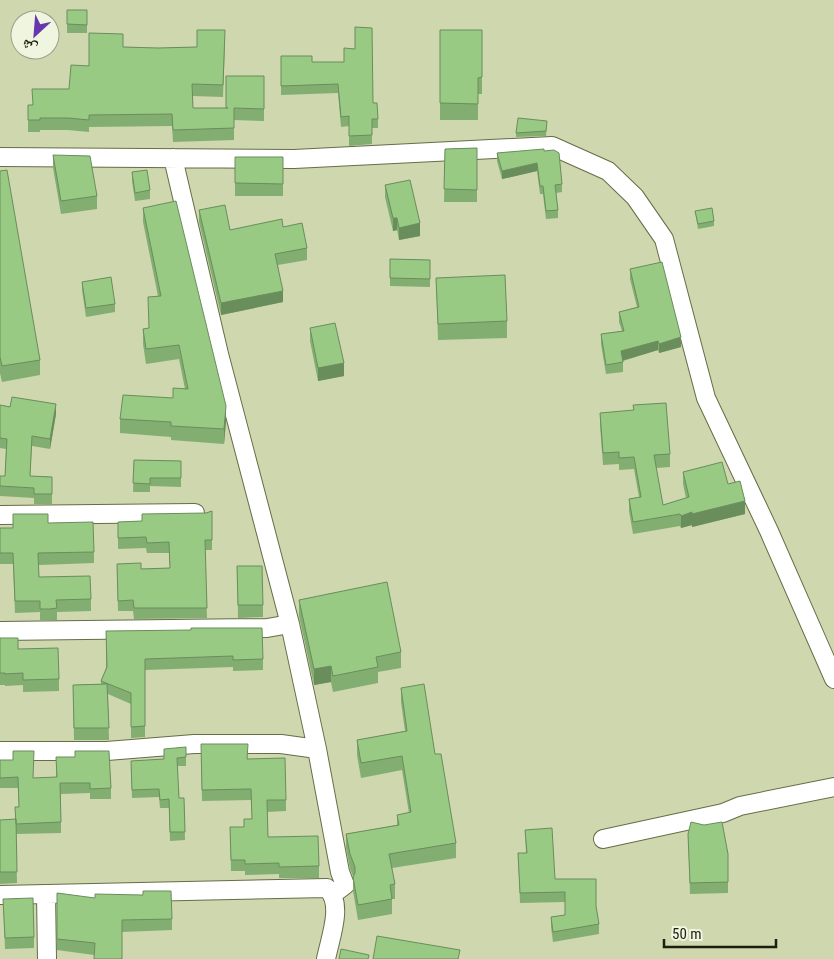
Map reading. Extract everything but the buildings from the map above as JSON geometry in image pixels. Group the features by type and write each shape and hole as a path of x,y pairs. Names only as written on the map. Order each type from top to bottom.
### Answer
{"street":[{"path":"0,157 294,159 552,146 608,170 635,197 664,239 706,398 769,531 834,679"},
{"path":"173,158 219,354 290,624 317,749 340,872 345,885 332,894"},
{"path":"0,515 206,513"},
{"path":"0,630 267,628 290,624"},
{"path":"0,751 107,751 194,744 281,744 317,749"},
{"path":"603,839 723,813 740,806 834,787"},
{"path":"0,895 327,888 332,894 336,908 326,959"},
{"path":"46,894 48,959"}]}
